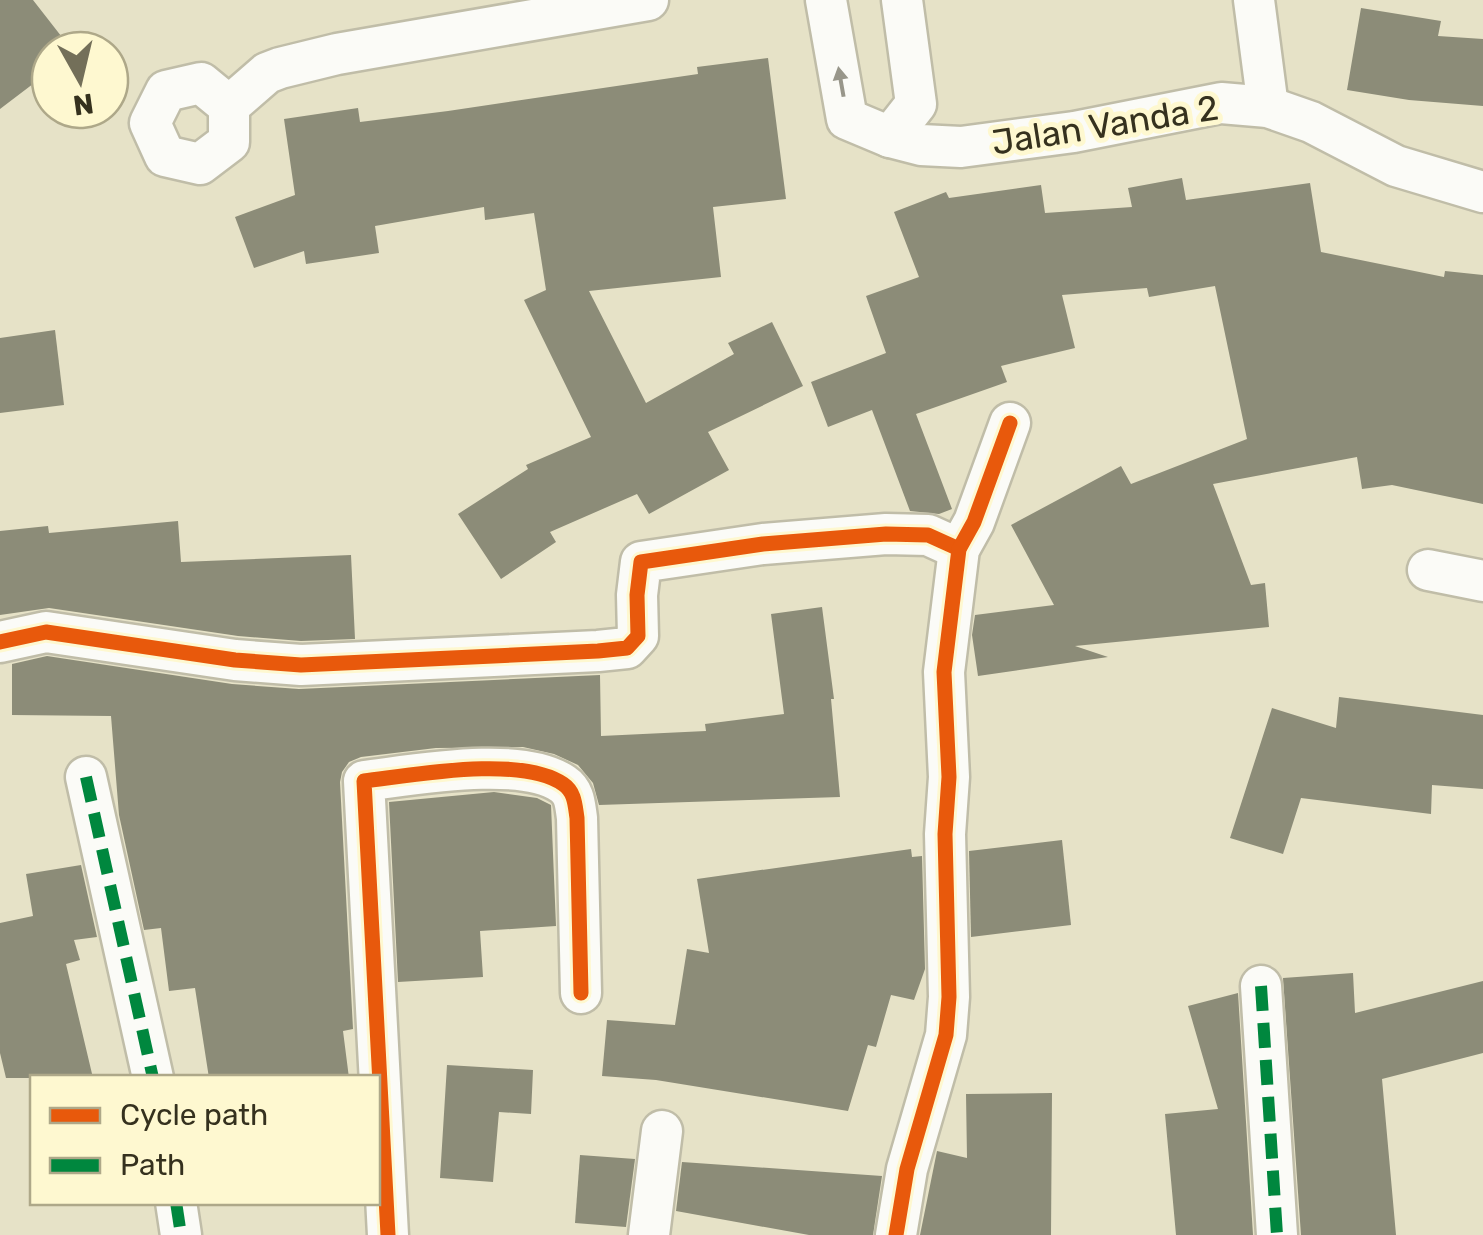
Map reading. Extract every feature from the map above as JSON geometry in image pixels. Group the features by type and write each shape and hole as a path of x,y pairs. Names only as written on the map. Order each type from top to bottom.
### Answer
{"street":[{"path":"229,106 266,73 280,68 337,54 648,0"},
{"name":"Jalan Vanda 2","path":"826,0 847,119 890,137 921,145 962,147 1074,132 1222,104 1268,106 1311,122 1396,166 1483,192"},
{"path":"890,137 916,104 902,0"},
{"path":"1254,0 1268,106"},
{"path":"896,1235 907,1170 946,1035 949,997 945,834 949,777 944,672 959,549 974,522 1010,423"},
{"path":"0,642 46,632 235,660 301,665 598,651 627,648 638,636 641,562 764,544 886,534 928,536 959,549"},
{"path":"1428,570 1483,581"},
{"path":"380,1075 364,781 475,769 538,773 564,784 574,797 577,818 580,992"},
{"path":"86,778 151,1075"},
{"path":"1261,986 1277,1235"},
{"path":"380,1084 388,1235"},
{"path":"649,1235 662,1130"},
{"path":"176,1205 181,1235"}],"building":[{"path":"0,0 33,0 56,30 30,30 30,86 0,109"},
{"path":"1361,8 1441,21 1438,36 1483,39 1483,106 1347,90"},
{"path":"768,58 786,199 713,207 721,277 589,291 646,403 734,354 728,343 772,322 803,386 708,432 729,470 649,514 637,494 550,532 556,542 501,579 458,514 528,469 526,465 591,437 524,300 546,290 534,213 485,220 484,207 375,226 379,253 306,264 304,251 254,268 235,217 295,195 284,119 358,108 360,122 448,111 698,74 697,67"},
{"path":"1182,178 1186,200 1310,183 1321,252 1444,277 1445,271 1483,275 1483,504 1392,485 1362,489 1357,457 1213,484 1251,585 1265,583 1269,627 1075,646 1108,657 978,676 972,635 975,615 1054,605 1011,525 1121,466 1131,484 1247,439 1215,286 1149,297 1147,288 1062,295 1075,348 1001,366 1007,382 916,414 952,509 939,514 910,511 872,410 828,427 811,382 886,353 866,296 919,277 894,212 946,192 949,198 1041,185 1045,213 1132,207 1128,188"},
{"path":"55,330 64,405 0,413 0,338"},
{"path":"178,521 181,562 351,555 355,639 301,641 238,636 49,608 0,615 0,531 48,526 49,533"},
{"path":"822,607 834,699 840,797 599,805 593,783 578,765 523,747 436,748 361,757 349,762 340,782 353,1029 343,1031 349,1075 209,1075 195,988 169,991 161,928 144,930 119,815 111,716 12,715 12,664 47,656 232,684 299,689 600,675 601,736 706,731 705,724 784,714 771,614"},
{"path":"1339,697 1483,715 1483,789 1432,785 1431,814 1301,798 1283,854 1230,838 1272,708 1336,728"},
{"path":"494,792 537,798 551,805 556,926 480,931 483,977 398,982 389,802"},
{"path":"1062,840 1071,925 971,937 969,851"},
{"path":"911,849 912,857 922,856 925,969 914,1000 891,995 876,1047 868,1045 848,1111 656,1080 602,1076 607,1020 675,1025 687,949 709,953 697,879"},
{"path":"81,865 97,937 74,940 80,960 66,964 92,1075 6,1078 0,1053 0,923 33,916 26,874"},
{"path":"1353,973 1355,1013 1483,981 1483,1053 1382,1079 1396,1235 1301,1235 1283,978"},
{"path":"1238,993 1253,1235 1176,1235 1165,1114 1218,1109 1188,1006"},
{"path":"447,1065 533,1070 531,1114 499,1112 493,1182 440,1178"},
{"path":"1052,1093 1051,1235 920,1235 937,1151 967,1158 966,1094"},
{"path":"580,1155 635,1159 626,1227 575,1223"},
{"path":"682,1162 882,1176 873,1235 809,1235 676,1211"}],"marked path":[{"path":"86,777 152,1075"},
{"path":"1261,986 1277,1235"},
{"path":"176,1205 181,1235"}],"cycle path":[{"path":"896,1235 907,1169 946,1035 949,997 945,834 949,777 944,672 959,549 974,522 1010,423"},
{"path":"0,642 46,632 235,660 301,665 598,651 627,648 638,636 641,562 763,544 886,534 928,535 959,549"},
{"path":"380,1075 364,781 495,769 544,775 567,787 577,818 581,993"},
{"path":"380,1084 388,1235"}]}
